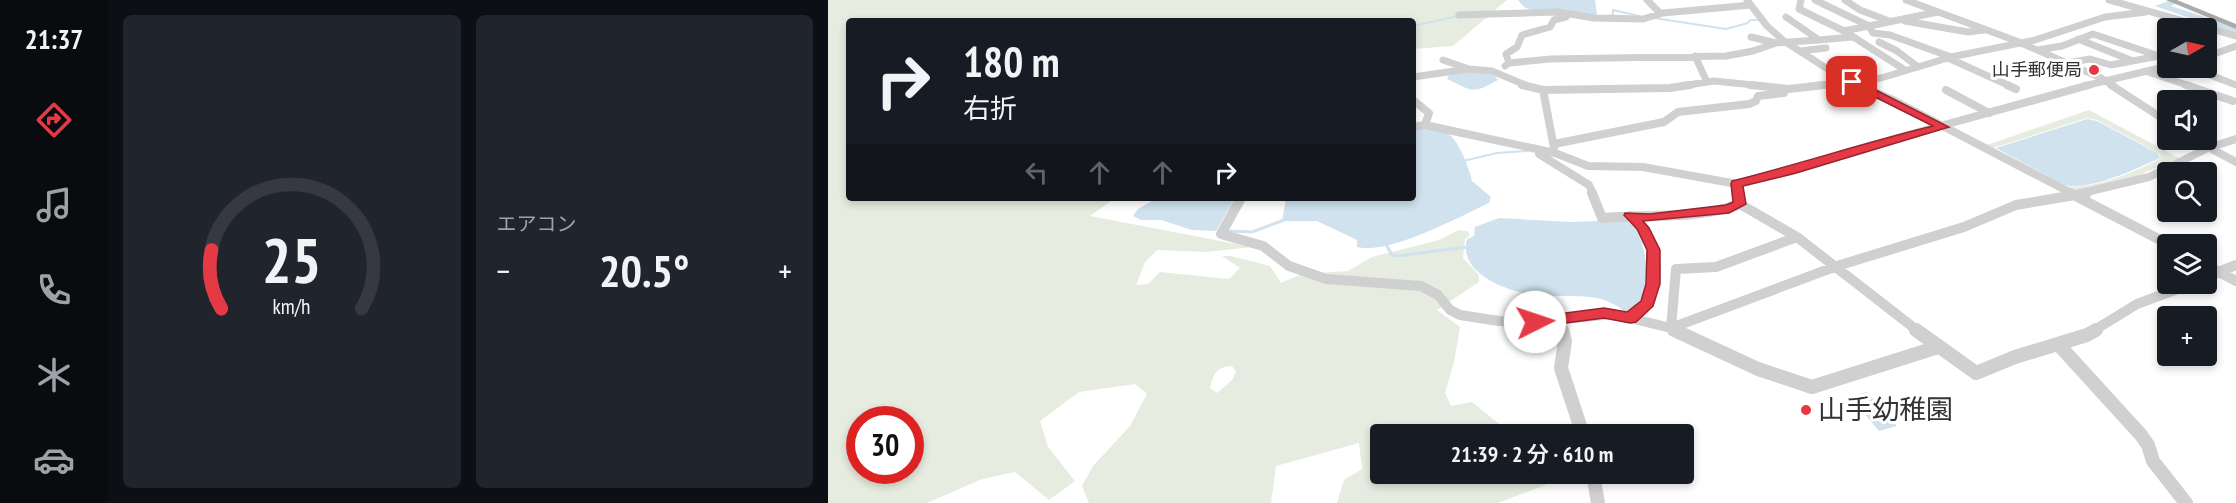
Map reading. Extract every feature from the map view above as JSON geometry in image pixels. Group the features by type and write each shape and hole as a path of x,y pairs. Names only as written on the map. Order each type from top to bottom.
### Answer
{"main road":[{"path":"2170,0 2236,27"}],"street":[{"path":"1647,0 1660,13"},
{"path":"1801,0 1799,9 1844,31 1905,70"},
{"path":"1815,0 1869,26 1873,33 1890,35 1950,57 2016,89"},
{"path":"1845,0 1860,10 1889,21"},
{"path":"1906,0 2019,42 2067,63 2106,81 2157,115"},
{"path":"2109,0 2236,36"},
{"path":"1459,15 1558,12 1635,20 1660,13 1749,1 1767,26 1786,43 1850,82 1944,127 2157,238"},
{"path":"1844,31 1938,12"},
{"path":"1416,77 1469,69 1497,72 1519,84 1543,90 1670,88 1707,82 1801,88 1881,78 1950,57 2040,39 2105,17 2146,12"},
{"path":"1509,63 1506,54 1517,47 1522,35 1550,27 1554,20 1559,18 1581,16"},
{"path":"1786,17 1820,40"},
{"path":"1899,19 1968,32 1984,30"},
{"path":"2038,50 2062,46 2093,34 2157,55"},
{"path":"1751,38 1786,43 1852,37"},
{"path":"2077,39 2133,61"},
{"path":"1879,42 1897,51 1918,67"},
{"path":"1497,72 1509,63 1551,59 1738,54 1776,43"},
{"path":"2217,53 2236,46"},
{"path":"1800,51 1826,48"},
{"path":"1695,56 1707,82"},
{"path":"2067,63 2090,59 2111,65 2157,56"},
{"path":"1443,60 1451,58 1469,69"},
{"path":"1554,148 1588,166 1643,168 1737,184 1792,171 1897,138 2157,68"},
{"path":"2145,70 2233,101"},
{"path":"2217,78 2236,85"},
{"path":"1737,83 1742,89 1758,96 1794,92 1801,88"},
{"path":"1543,90 1554,148"},
{"path":"1946,90 1989,113"},
{"path":"1416,126 1425,125 1539,150 1664,122 1678,112 1749,104 1756,101 1758,96"},
{"path":"1416,102 1430,113 1425,125"},
{"path":"2217,145 2236,139"},
{"path":"1539,150 1539,154 1589,185 1602,218 1630,215 1650,218 1669,214 1715,211 1740,204 1797,237 1938,347 1976,373 2015,357 2087,335 2138,304 2164,294"},
{"path":"1671,328 1837,266 1964,227 2016,205 2075,196 2149,177 2154,172 2204,150"},
{"path":"2212,150 2236,162"},
{"path":"1737,184 1740,204"},
{"path":"1238,201 1221,234 1226,237 1263,246 1289,266 1326,279 1421,286 1438,295 1450,310 1460,315 1499,321 1559,321 1604,313 1630,318 1671,328 1761,370 1791,382 1812,387 1938,347"},
{"path":"1630,215 1650,238 1655,269 1648,303 1630,318"},
{"path":"1671,328 1676,269 1716,267 1797,237"},
{"path":"2219,272 2236,265"},
{"path":"2219,272 2236,281"},
{"path":"1559,321 1565,341 1565,358 1562,368 1580,424"},
{"path":"2058,344 2141,435 2148,445 2152,460 2186,503"},
{"path":"1595,484 1598,503"}],"shaded area":[{"path":"828,0 1507,0 1453,46 1416,49 1416,18 846,18 846,201 1111,201 1090,216 1252,247 1206,252 1157,250 1145,262 1136,285 1148,284 1160,272 1229,279 1240,268 1222,256 1231,256 1270,266 1281,283 1302,274 1348,271 1372,257 1439,240 1459,230 1467,231 1470,235 1465,239 1463,258 1479,275 1479,282 1437,310 1460,327 1454,362 1445,393 1451,406 1472,402 1499,424 1370,424 1370,484 1548,484 1498,503 1337,503 1344,480 1362,469 1359,443 1276,466 1271,503 1089,503 1082,486 1093,466 1130,426 1147,394 1135,384 1079,392 1040,421 1048,447 1075,481 1049,500 1015,472 982,479 927,503 828,503","holes":["1232,366 1236,372 1232,380 1217,393 1210,388 1219,369"]},
{"path":"2089,110 2157,146 2157,150 2164,150 2179,158 2170,162 2157,162 2157,167 2137,176 2076,191 2066,186 2102,182 2128,174 2161,158 2158,153 2097,120 2087,118 1993,148 1987,145"}],"water":[{"path":"1518,0 1595,0 1597,15 1531,10 1524,7"},
{"path":"1472,71 1494,75 1498,80 1472,90 1447,79 1450,74"},
{"path":"2087,119 2097,121 2157,153 2160,158 2113,178 2075,186 2064,185 1996,148"},
{"path":"1416,128 1442,131 1450,135 1462,154 1472,181 1491,197 1489,203 1424,233 1371,248 1357,247 1357,240 1317,221 1282,221 1285,201 1416,201"},
{"path":"1152,201 1233,201 1216,231 1192,230 1161,220 1141,220 1133,216 1138,209"},
{"path":"1622,217 1633,226 1640,237 1646,267 1645,288 1642,296 1637,304 1626,312 1597,298 1536,295 1506,288 1484,277 1475,269 1466,250 1467,239 1474,236 1475,227 1499,218 1570,222"},
{"path":"1867,392 1897,426 1879,431 1850,397"}],"waterway":[{"path":"2171,3 2160,6 2236,31"},
{"path":"1608,16 1613,15 1613,10 1639,16"},
{"path":"1416,25 1458,16"},
{"path":"1654,18 1726,29 1748,23 1750,20 1758,20"},
{"path":"1463,161 1497,153 1527,151"},
{"path":"1227,231 1252,232 1284,220"},
{"path":"1384,241 1392,255 1398,256 1468,247"}],"place":[{"name":"山手郵便局","path":"2094,70"},
{"name":"山手幼稚園","path":"1806,410"}],"route":[{"path":"1535,322 1559,321 1604,313 1630,318 1648,303 1655,269 1653,250 1650,238 1630,215 1650,218 1669,214 1729,209 1740,204 1737,184 1792,171 1897,138 1944,127 1893,100 1852,82"}]}
